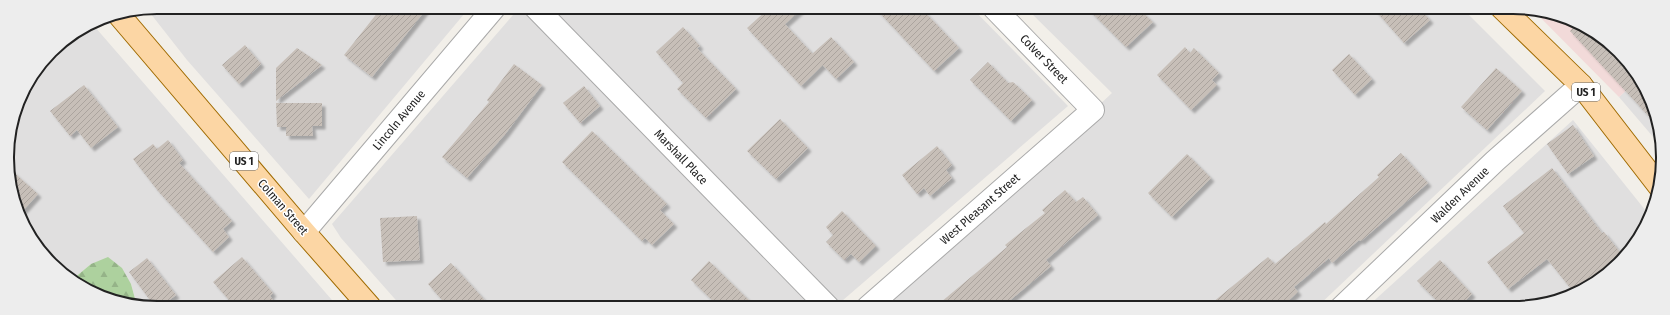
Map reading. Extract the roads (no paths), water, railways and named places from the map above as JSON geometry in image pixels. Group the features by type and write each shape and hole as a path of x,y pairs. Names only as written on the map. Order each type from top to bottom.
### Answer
{"main road":[{"name":"US 1","path":"1508,14 1581,85 1654,178"},
{"name":"Colman Street","path":"122,19 365,301"}],"street":[{"name":"Lincoln Avenue","path":"304,232 488,14"},
{"name":"Marshall Place","path":"542,14 822,301"},
{"name":"Colver Street","path":"1000,14 1093,110"},
{"name":"Walden Avenue","path":"1349,301 1495,161 1581,85"},
{"name":"West Pleasant Street","path":"875,301 1093,110"}]}
